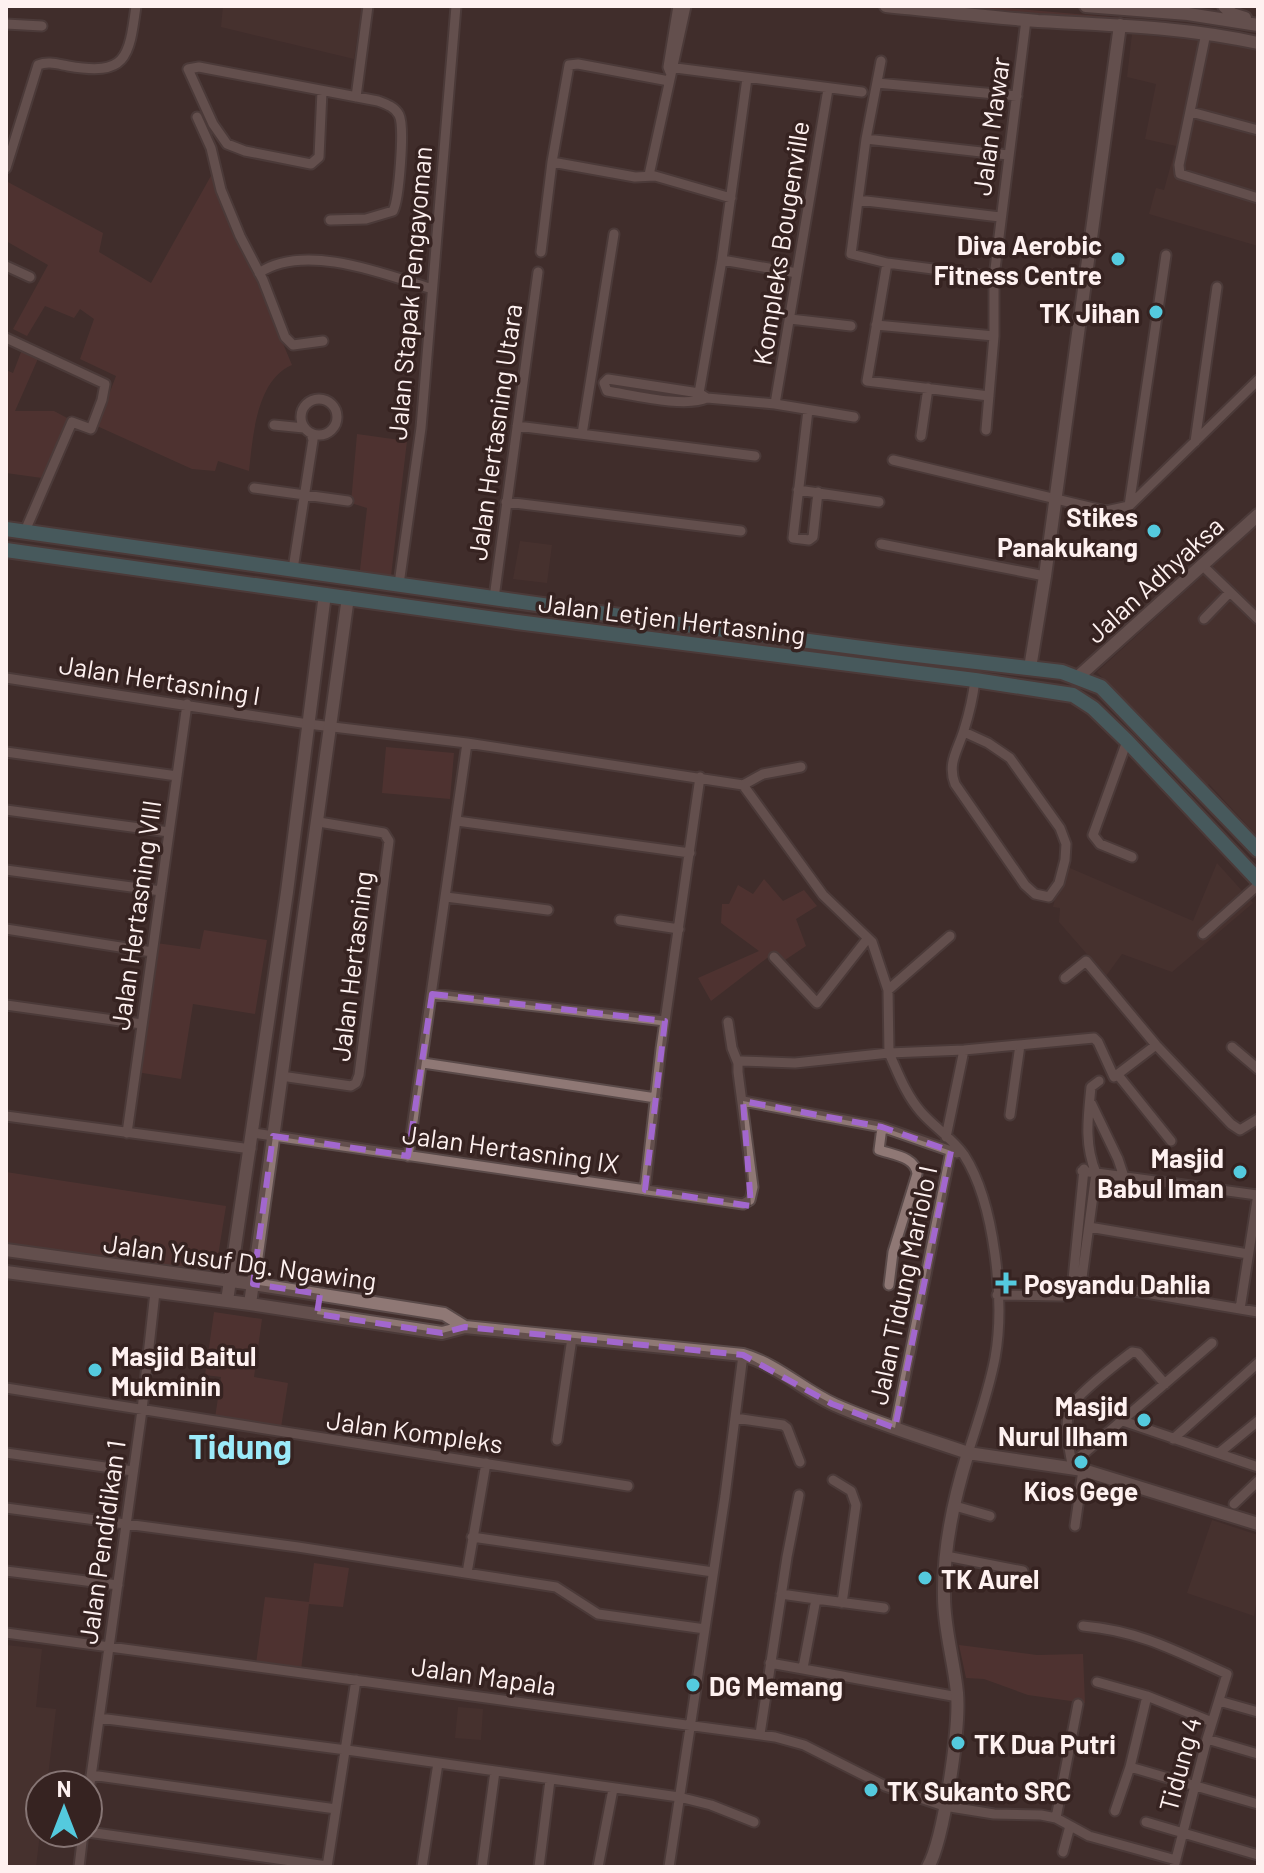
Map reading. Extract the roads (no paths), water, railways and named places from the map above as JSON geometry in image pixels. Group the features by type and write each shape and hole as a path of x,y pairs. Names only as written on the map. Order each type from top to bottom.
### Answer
{"main road":[{"name":"Jalan Letjen Hertasning","path":"6,529 656,621 1079,676 1101,687 1258,850"},
{"name":"Jalan Letjen Hertasning","path":"6,550 1073,695 1093,708 1127,741 1258,882"},
{"path":"168,572 170,553"},
{"path":"654,640 656,621"}],"street":[{"path":"6,168 38,65 48,62 97,71 108,70 116,65 132,39 136,6"},
{"path":"356,97 368,6"},
{"name":"Jalan Stapak Pengayoman","path":"399,584 421,428 456,6"},
{"path":"671,72 678,6"},
{"path":"649,175 686,6"},
{"path":"886,6 1206,33 1258,43"},
{"path":"1086,6 1210,11 1258,24"},
{"path":"1224,6 1232,14 1258,24"},
{"path":"1210,11 1179,165 1180,174 1258,198"},
{"name":"Jalan Mawar","path":"986,430 994,336 994,277 1026,20"},
{"path":"6,24 42,26"},
{"path":"1030,668 1120,25"},
{"path":"881,61 850,253 887,263 994,277"},
{"path":"541,252 552,162 569,65 747,78 862,92"},
{"path":"322,91 319,157 317,162 311,164 245,151 227,144 213,124 188,69 199,67 356,97 384,103 399,114 398,199 393,211 380,217 330,220"},
{"path":"701,398 747,78"},
{"path":"877,83 1017,96"},
{"name":"Kompleks Bougenville","path":"775,404 828,89"},
{"path":"1191,112 1258,130"},
{"path":"197,117 211,148 221,190 288,342 297,345 323,341"},
{"path":"866,139 1008,155"},
{"path":"552,162 635,177 649,175 731,198"},
{"path":"858,200 1000,217"},
{"path":"582,434 614,234"},
{"path":"1129,506 1166,255"},
{"path":"722,260 797,273"},
{"path":"259,273 288,262 318,261 366,268 432,289"},
{"path":"887,263 867,381 989,396"},
{"path":"6,266 30,277"},
{"name":"Jalan Hertasning Utara","path":"494,598 538,272"},
{"path":"1195,442 1217,287"},
{"path":"790,319 851,326"},
{"path":"876,325 994,336"},
{"path":"6,338 105,384 91,429 72,422 25,531"},
{"path":"610,379 701,398 607,391 604,383 610,379"},
{"path":"893,460 1106,511 1129,506 1258,380"},
{"path":"921,436 928,388"},
{"name":"Kompleks Bougenville","path":"701,398 775,404 854,417"},
{"path":"808,410 793,538 809,540 813,537 818,492"},
{"path":"274,425 307,430 313,440 293,569"},
{"path":"517,426 755,456"},
{"path":"254,488 348,501"},
{"path":"798,490 879,502"},
{"path":"506,502 741,531"},
{"name":"Jalan Adhyaksa","path":"1079,676 1258,515"},
{"path":"881,544 1045,576"},
{"path":"1202,565 1258,619"},
{"path":"1204,619 1230,592"},
{"path":"227,1301 297,820 325,594"},
{"path":"250,1304 348,597"},
{"path":"316,661 339,665"},
{"name":"Jalan Hertasning I","path":"6,678 743,785"},
{"path":"964,732 1010,758 1060,828 1066,844 1065,860 1059,883 1049,897 1035,894 1025,885 955,784 950,771 964,732 975,680"},
{"name":"Jalan Hertasning VIII","path":"127,1133 187,704"},
{"path":"1127,741 1093,835 1100,844 1132,857"},
{"path":"408,1156 467,743"},
{"path":"6,752 177,776"},
{"path":"801,767 763,774 743,785 823,895 868,938 879,958 888,990 889,1053 913,1102 963,1154 978,1186 995,1253 995,1357 968,1453 946,1556 944,1600 958,1697 944,1806 938,1839 928,1867"},
{"path":"645,1190 665,1021 700,777"},
{"path":"6,810 169,832"},
{"path":"457,821 690,853"},
{"name":"Jalan Hertasning","path":"281,1076 351,1086 359,1075 389,841 384,833 319,822"},
{"path":"6,870 161,891"},
{"path":"1203,934 1258,882"},
{"path":"446,897 548,910"},
{"path":"620,920 679,929"},
{"path":"6,929 152,952"},
{"path":"888,990 950,936"},
{"path":"774,957 817,1003 868,938"},
{"path":"1065,978 1086,961 1156,1045 1237,1129 1245,1128 1258,1119"},
{"path":"432,994 665,1021"},
{"path":"6,1005 142,1024"},
{"path":"728,1022 743,1101 882,1127 963,1154"},
{"path":"738,1063 795,1063 889,1053 1096,1039 1116,1076 1171,1141"},
{"path":"1010,1115 1020,1045"},
{"path":"1116,1076 1156,1045"},
{"path":"1232,1047 1258,1069"},
{"path":"946,1137 964,1050"},
{"path":"423,1063 656,1098"},
{"path":"1077,1288 1096,1173 1087,1138 1091,1087 1099,1081"},
{"path":"1090,1100 1124,1177"},
{"name":"Jalan Hertasning IX","path":"253,1133 743,1204 750,1200 753,1187 743,1101"},
{"path":"6,1116 251,1149"},
{"path":"882,1127 879,1150 913,1162 917,1174 893,1252 889,1285"},
{"name":"Jalan Tidung Mariolo I","path":"895,1428 951,1151"},
{"path":"1077,1288 1082,1171 1090,1159"},
{"path":"1082,1171 1257,1194 1240,1309"},
{"path":"1089,1227 1248,1254"},
{"path":"6,1271 7,1250"},
{"name":"Jalan Yusuf Dg. Ngawing","path":"7,1250 444,1314 465,1327"},
{"name":"Jalan Yusuf Dg. Ngawing","path":"6,1271 442,1333 465,1327 743,1355 779,1370 832,1404 968,1453 1074,1467 1258,1524"},
{"path":"997,1295 1063,1296 1077,1288 1117,1286 1258,1312"},
{"name":"Jalan Pendidikan 1","path":"92,1769 142,1410 155,1292"},
{"path":"317,1314 320,1294"},
{"path":"557,1440 572,1338"},
{"path":"1074,1467 1212,1343"},
{"path":"1075,1526 1074,1467 1068,1434 1070,1411 1083,1393 1132,1352 1138,1353 1165,1384"},
{"path":"669,1867 743,1355"},
{"path":"1173,1439 1258,1363"},
{"name":"Jalan Kompleks","path":"6,1388 628,1486"},
{"path":"735,1418 783,1425 800,1462"},
{"path":"1123,1421 1258,1467"},
{"path":"1219,1453 1258,1421"},
{"path":"6,1453 133,1471"},
{"path":"467,1573 486,1463"},
{"path":"833,1480 851,1491 856,1505 842,1603"},
{"path":"1234,1504 1258,1481"},
{"path":"760,1734 799,1495"},
{"path":"955,1506 990,1516"},
{"path":"6,1508 556,1587 588,1609 611,1618 705,1629"},
{"path":"472,1537 713,1572"},
{"path":"946,1556 1023,1571"},
{"path":"6,1571 118,1585"},
{"path":"781,1594 884,1608"},
{"path":"803,1668 816,1599"},
{"name":"Tidung 4","path":"1083,1626 1109,1628 1145,1637 1227,1674 1175,1863"},
{"name":"Jalan Mapala","path":"6,1633 760,1734 804,1745 885,1786 944,1806 1004,1815 1033,1813 1056,1818"},
{"path":"770,1663 958,1697"},
{"path":"104,1835 327,1866 356,1680"},
{"path":"1097,1682 1147,1696 1212,1722"},
{"path":"1115,1811 1130,1767 1147,1696"},
{"path":"1219,1701 1258,1712"},
{"path":"1078,1704 1056,1818 1089,1836 1175,1863"},
{"path":"99,1718 679,1797 711,1805 754,1822"},
{"path":"1207,1739 1258,1754"},
{"path":"422,1867 438,1763"},
{"path":"1130,1767 1258,1804"},
{"path":"482,1867 495,1771"},
{"path":"104,1777 336,1809"},
{"path":"539,1867 550,1780"},
{"path":"598,1867 613,1789"},
{"path":"1146,1822 1258,1855"},
{"path":"1063,1852 1070,1826"}],"place":[{"name":"Diva Aerobic Fitness Centre","path":"1118,259"},
{"name":"TK Jihan","path":"1156,312"},
{"name":"Stikes Panakukang","path":"1154,531"},
{"name":"Masjid Babul Iman","path":"1240,1172"},
{"name":"Posyandu Dahlia","path":"1006,1283"},
{"name":"Masjid Baitul Mukminin","path":"95,1370"},
{"name":"Masjid Nurul Ilham","path":"1144,1420"},
{"name":"Kios Gege","path":"1081,1462"},
{"name":"TK Aurel","path":"925,1578"},
{"name":"DG Memang","path":"693,1685"},
{"name":"TK Dua Putri","path":"958,1743"},
{"name":"TK Sukanto SRC","path":"871,1790"}],"district":[{"name":"Tidung","path":"240,1445"}]}
